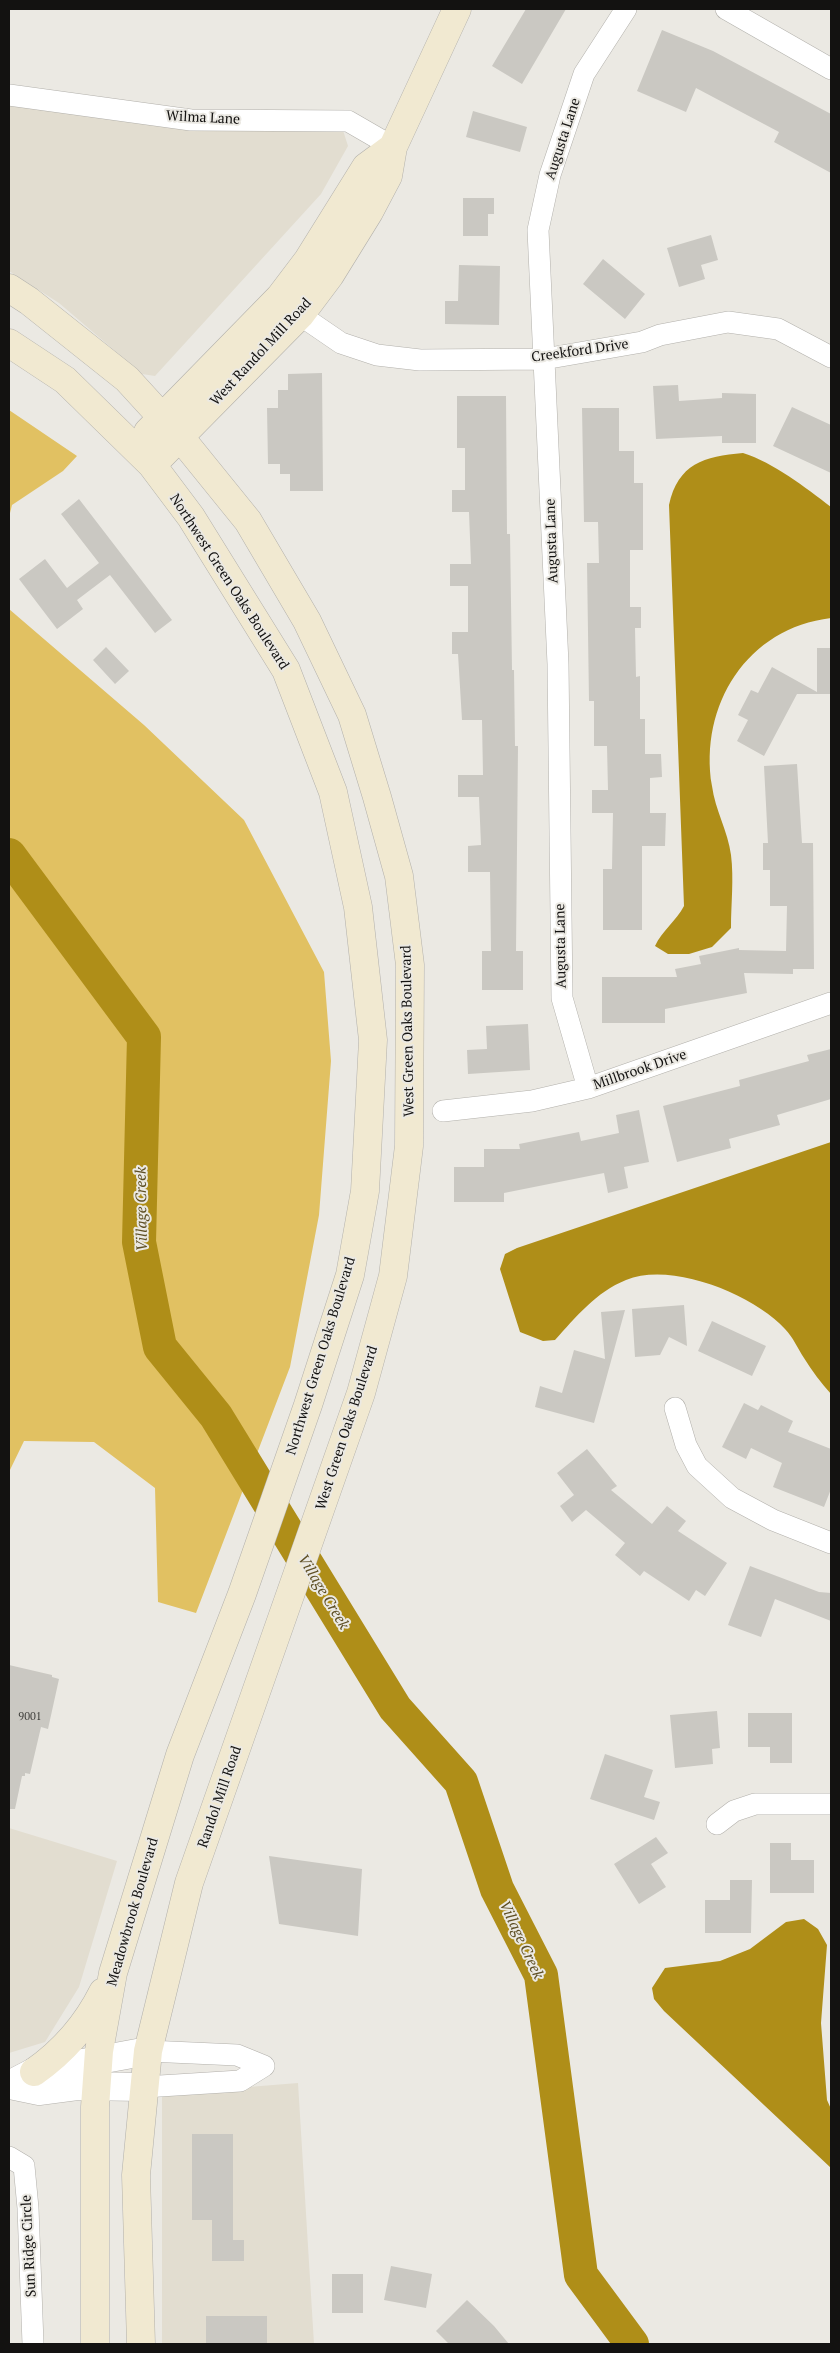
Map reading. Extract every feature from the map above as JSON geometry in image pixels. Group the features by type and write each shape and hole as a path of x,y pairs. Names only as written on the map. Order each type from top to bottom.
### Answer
{"main road":[{"name":"West Randol Mill Road","path":"142,456 171,428 300,315 330,275 370,212 388,176 393,147 457,9"},
{"name":"West Randol Mill Road","path":"171,428 280,298 308,260 366,167 393,147"},
{"path":"9,288 29,301 128,379 171,428"},
{"name":"Northwest Green Oaks Boulevard","path":"9,343 65,380 142,456 191,517 286,670 333,792 358,907 373,1040 364,1191 350,1275 308,1405 275,1498"},
{"name":"West Green Oaks Boulevard","path":"171,428 248,521 307,621 352,715 398,876 410,965 409,1146 393,1276 362,1393 307,1548"},
{"name":"Meadowbrook Boulevard","path":"95,2344 97,2073 113,1972 180,1755 242,1594 275,1498"},
{"name":"Randol Mill Road","path":"148,2052 189,1884 307,1548"},
{"path":"34,2072 48,2062 78,2033 92,2014 113,1972"},
{"path":"141,2344 136,2175 148,2052"}],"street":[{"name":"Augusta Lane","path":"588,1088 562,998 558,664 538,230 550,175 584,74 626,9"},
{"path":"726,9 831,69"},
{"name":"Wilma Lane","path":"9,95 190,120 348,122 393,147"},
{"name":"Creekford Drive","path":"300,315 341,342 377,355 420,360 544,359 642,342 660,334 728,322 778,329 831,357"},
{"name":"Millbrook Drive","path":"443,1110 532,1101 588,1088 831,1004"},
{"path":"675,1408 686,1445 697,1466 732,1498 773,1520 831,1543"},
{"path":"716,1824 734,1811 755,1804 831,1804"},
{"path":"10,2085 34,2072 97,2073 144,2087 240,2082 264,2066 237,2054 148,2052 97,2073 77,2086 39,2091 10,2085"},
{"name":"Sun Ridge Circle","path":"9,2157 24,2166 28,2208 33,2344"}],"shaded area":[{"path":"9,101 341,124 348,146 321,194 155,376 142,374 59,303 9,271"},
{"path":"9,410 77,456 63,471 12,505 9,517"},
{"path":"743,453 778,469 831,507 831,618 801,625 775,637 753,654 735,675 722,700 713,727 710,756 712,786 731,855 731,928 712,947 689,954 668,954 655,946 684,906 669,505 673,491 686,471 705,460 729,454"},
{"path":"9,609 144,725 244,820 324,972 331,1061 319,1215 290,1367 196,1613 158,1602 155,1488 94,1442 24,1441 9,1472"},
{"path":"831,1142 831,1394 813,1372 788,1332 771,1316 754,1304 733,1294 688,1278 645,1275 615,1285 596,1298 555,1340 543,1341 520,1332 500,1269 505,1254 517,1248"},
{"path":"9,1828 117,1861 79,1987 45,2042 9,2053"},
{"path":"804,1919 818,1929 827,1945 821,2023 827,2100 831,2109 831,2168 664,2011 654,1999 652,1988 665,1968 720,1961 750,1949 786,1922"},
{"path":"298,2083 314,2344 162,2344 162,2094"}],"building":[{"path":"526,9 566,9 522,84 492,66"},
{"path":"662,30 713,51 831,114 831,173 774,142 779,132 696,88 686,112 637,91"},
{"path":"473,111 527,127 520,152 466,137"},
{"path":"463,198 494,198 494,214 488,214 488,236 463,236"},
{"path":"711,235 718,260 701,265 705,279 679,287 667,248"},
{"path":"603,259 645,294 625,319 583,284"},
{"path":"459,265 500,266 499,325 445,324 445,301 458,301"},
{"path":"322,373 323,491 290,491 290,474 280,474 280,464 268,464 267,408 278,408 278,390 288,390 288,374"},
{"path":"678,385 679,401 722,398 722,393 756,394 756,443 722,443 722,436 656,439 653,386"},
{"path":"457,396 506,396 507,534 510,534 515,746 518,746 516,951 523,951 523,990 482,990 482,951 491,951 490,872 468,872 468,846 481,845 479,797 458,797 458,775 483,775 482,720 462,720 458,654 452,654 452,632 468,632 468,586 450,586 450,564 471,564 469,512 452,512 452,490 465,490 465,448 457,448"},
{"path":"792,407 831,425 831,473 773,446"},
{"path":"582,408 619,408 619,451 634,451 634,483 643,483 643,550 630,550 630,607 641,607 641,628 635,628 636,677 640,676 640,719 645,719 645,754 661,754 662,777 650,778 650,813 666,813 665,846 642,846 642,930 603,930 603,869 612,869 613,813 592,813 592,790 608,790 607,746 594,746 594,701 589,701 587,563 599,563 598,522 584,522"},
{"path":"79,499 172,620 155,633 110,575 77,600 83,609 57,629 19,579 45,559 67,588 99,563 61,514"},
{"path":"106,647 129,671 115,684 93,660"},
{"path":"817,648 831,648 831,694 797,694 764,756 737,741 748,720 738,715 751,690 758,693 772,667 817,692"},
{"path":"797,764 802,843 813,843 814,969 793,969 793,974 744,973 747,993 665,1009 665,1023 602,1023 602,977 677,977 675,969 701,964 699,956 739,948 739,950 786,951 787,906 770,906 770,870 763,870 763,843 768,843 764,766"},
{"path":"528,1024 530,1070 468,1074 467,1050 487,1049 486,1026"},
{"path":"831,1049 831,1099 777,1115 780,1125 729,1139 731,1148 677,1162 663,1106 740,1086 739,1080 809,1061 807,1055"},
{"path":"639,1110 649,1162 624,1167 628,1188 608,1193 604,1173 504,1193 504,1202 454,1202 454,1167 484,1167 484,1149 520,1149 519,1144 579,1132 581,1141 619,1133 616,1115"},
{"path":"684,1305 687,1346 669,1337 660,1355 635,1357 632,1309"},
{"path":"625,1310 594,1423 535,1407 540,1386 562,1393 574,1350 605,1359 601,1312"},
{"path":"712,1321 766,1346 752,1376 698,1351"},
{"path":"744,1403 758,1410 761,1405 793,1421 788,1432 831,1449 831,1489 824,1507 773,1487 782,1463 751,1448 746,1459 722,1447"},
{"path":"587,1449 617,1486 611,1490 652,1524 667,1506 686,1521 678,1531 727,1563 705,1596 696,1590 689,1601 644,1571 640,1576 615,1555 625,1543 586,1510 572,1522 560,1506 574,1495 557,1473"},
{"path":"750,1566 819,1592 831,1593 831,1621 775,1599 761,1637 728,1625"},
{"path":"9,1665 52,1675 52,1677 59,1679 48,1729 41,1727 30,1774 25,1773 25,1776 22,1776 15,1809 9,1809"},
{"path":"717,1711 720,1748 712,1749 713,1764 675,1768 670,1715"},
{"path":"748,1713 792,1713 792,1763 770,1763 770,1747 748,1747"},
{"path":"605,1754 653,1770 644,1797 660,1802 654,1820 590,1799"},
{"path":"656,1837 668,1853 651,1864 666,1887 639,1904 614,1864"},
{"path":"770,1843 791,1843 791,1860 814,1860 814,1893 770,1893"},
{"path":"269,1856 362,1869 358,1936 279,1924"},
{"path":"730,1880 752,1880 751,1933 705,1933 705,1900 730,1900"},
{"path":"192,2134 233,2134 233,2240 244,2240 244,2261 212,2261 212,2220 192,2220"},
{"path":"391,2266 432,2274 426,2308 384,2300"},
{"path":"332,2274 363,2274 363,2313 332,2313"},
{"path":"467,2300 494,2326 509,2344 449,2344 436,2331"},
{"path":"206,2316 267,2316 267,2344 206,2344"}],"waterway":[{"name":"Village Creek","path":"9,855 144,1037 139,1242 160,1347 216,1416 395,1708 461,1782 497,1889 541,1975 581,2275 632,2344"}]}
